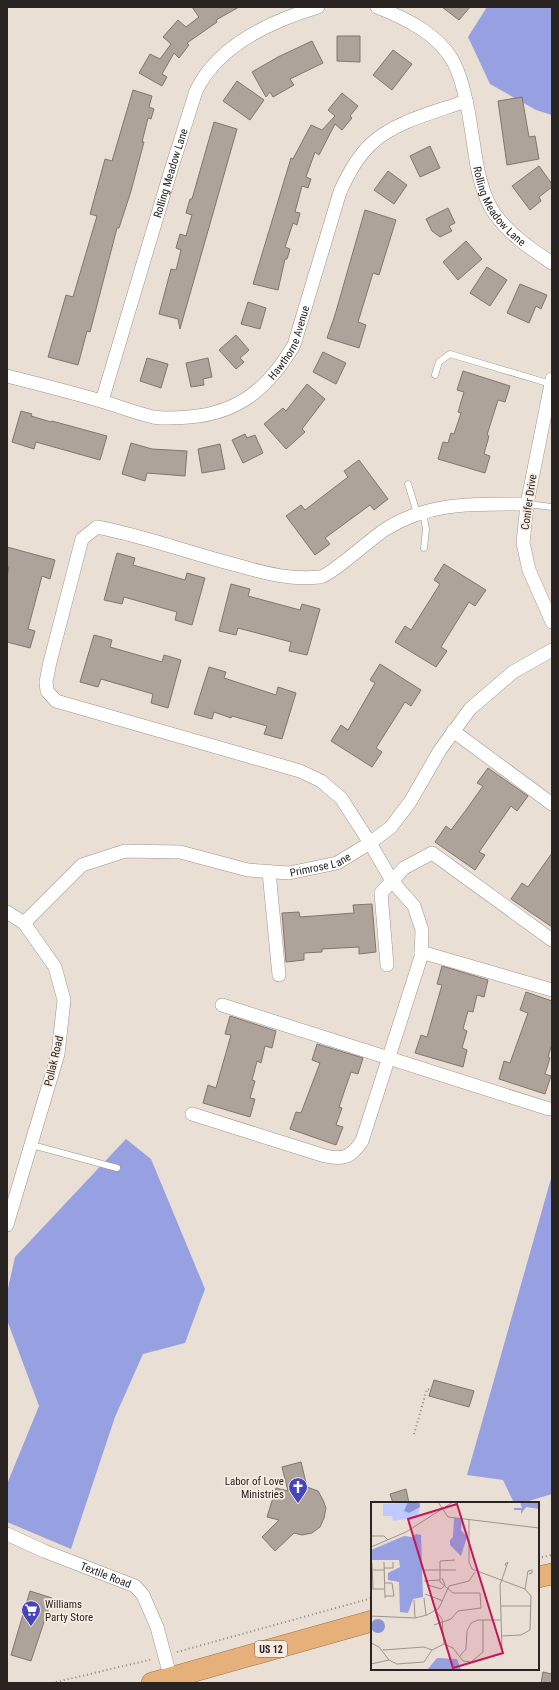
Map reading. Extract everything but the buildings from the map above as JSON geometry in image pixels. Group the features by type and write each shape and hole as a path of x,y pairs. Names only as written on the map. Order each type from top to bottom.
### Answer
{"highway":[{"path":"539,1577 552,1574"},
{"name":"US 12","path":"165,1681 371,1621"}],"street":[{"name":"Rolling Meadow Lane","path":"102,401 171,170 196,91 202,79 217,61 237,44 269,25 318,7"},
{"name":"Rolling Meadow Lane","path":"377,7 417,26 439,44 454,63 466,101 477,167 488,201 495,214 517,239 552,263"},
{"name":"Hawthorne Avenue","path":"7,376 102,401 154,417 178,418 204,416 232,406 250,396 268,382 294,346 340,192 348,174 361,155 372,143 388,132 402,125 466,101"},
{"name":"Conifer Drive","path":"551,381 527,504 523,543 529,570 552,622"},
{"path":"192,1114 339,1158 354,1152 362,1141 421,957 422,930 414,906 392,881 341,798 321,781 300,771 56,701 47,691 46,682 82,539 97,527 121,532 222,562 283,578 315,577 323,576 386,528 420,512 464,504 527,504"},
{"name":"Primrose Lane","path":"24,923 82,865 125,851 180,852 248,870 269,872 289,873 337,863 370,843 391,827 410,802 440,750 470,709 513,672 552,650"},
{"path":"453,731 552,804"},
{"path":"387,965 381,893 404,868 432,853 552,940"},
{"path":"269,872 279,975"},
{"name":"Pollak Road","path":"7,912 24,923 55,967 64,1000 58,1054 7,1225"},
{"path":"421,952 552,990"},
{"path":"222,1005 549,1109"},
{"name":"Textile Road","path":"7,1534 135,1586 143,1595 157,1627 165,1681"}],"lane":[{"path":"435,375 439,362 450,354 551,381"},
{"path":"408,484 426,529 424,548"},
{"path":"527,504 552,507"},
{"path":"32,1145 117,1168"}],"path":[{"path":"414,1434 427,1389 431,1390"},
{"path":"539,1558 552,1555"},
{"path":"185,1650 371,1598"},
{"path":"52,1683 140,1662"}],"shaded area":[{"path":"487,7 552,7 552,115 536,110 490,84 468,37"},
{"path":"126,1139 151,1159 205,1289 185,1343 143,1354 115,1417 71,1549 7,1522 7,1484 39,1406 7,1320 7,1293 15,1257"},
{"path":"552,1175 552,1494 525,1502 514,1502 503,1480 467,1475"}],"place":[{"name":"Labor of Love Ministries","path":"298,1504"},
{"name":"Williams Party Store","path":"31,1627"}]}
